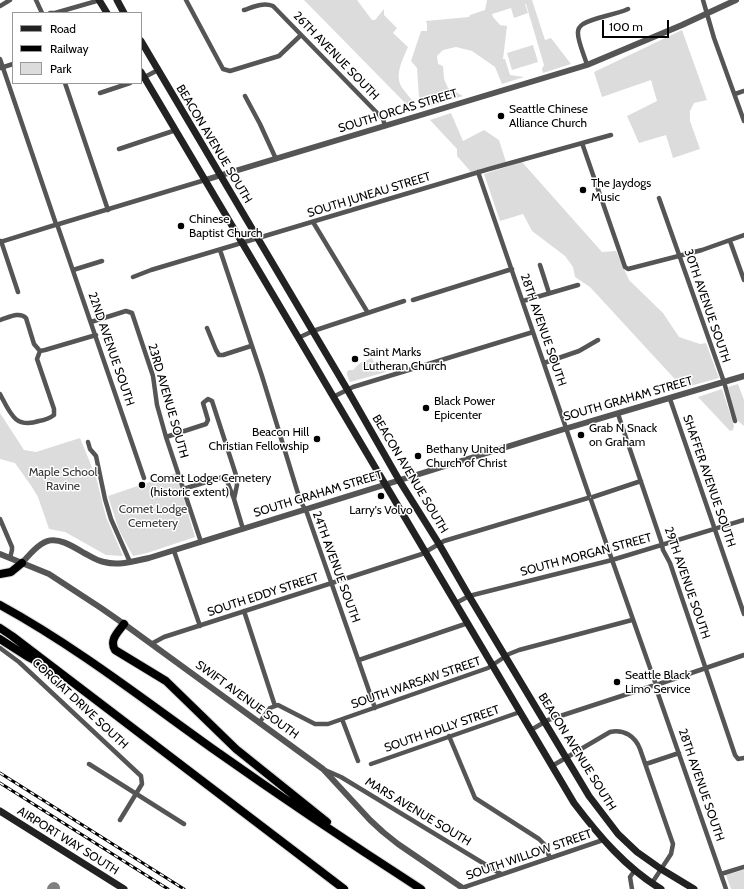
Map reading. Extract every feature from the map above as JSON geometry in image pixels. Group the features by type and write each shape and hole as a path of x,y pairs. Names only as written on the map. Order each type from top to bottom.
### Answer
{"highway":[{"path":"0,574 11,572 22,563"},
{"path":"0,605 43,629 357,848 421,889"},
{"path":"124,624 113,639 115,650 166,681 236,748 315,811 357,848"},
{"path":"0,628 344,889"},
{"path":"0,639 28,657 61,674"}],"main road":[{"path":"100,0 106,12"},
{"path":"117,0 123,12"},
{"name":"BEACON AVENUE SOUTH","path":"142,43 313,331 399,480 439,544 589,796 618,834 638,852 661,869 694,889"},
{"name":"BEACON AVENUE SOUTH","path":"142,76 176,130 574,803 603,840 634,870 661,889"},
{"name":"AIRPORT WAY SOUTH","path":"0,811 124,889"}],"street":[{"path":"0,6 10,0"},
{"path":"36,0 42,12"},
{"path":"58,12 100,0"},
{"path":"186,0 224,69 226,70 230,71 279,56 302,35"},
{"path":"703,0 714,38 744,120"},
{"name":"SOUTH ORCAS STREET","path":"0,241 108,210 588,65 634,47 736,0"},
{"name":"26TH AVENUE SOUTH","path":"244,10 267,4 273,6 383,119 385,126"},
{"path":"588,65 578,36 579,28 588,22 628,9"},
{"name":"22ND AVENUE SOUTH","path":"0,59 1,67 96,335 144,478"},
{"path":"1,67 12,64"},
{"path":"142,76 158,70"},
{"path":"65,84 108,210"},
{"path":"100,93 127,84"},
{"path":"735,94 744,91"},
{"path":"246,96 276,159"},
{"path":"119,149 176,130"},
{"name":"SOUTH JUNEAU STREET","path":"133,277 151,270 478,172 612,135"},
{"path":"582,143 625,267 628,269 679,256 730,241 744,235"},
{"name":"28TH AVENUE SOUTH","path":"478,172 726,889"},
{"name":"30TH AVENUE SOUTH","path":"659,198 724,382 735,421"},
{"path":"313,222 368,313"},
{"path":"0,241 18,292"},
{"path":"730,241 744,280"},
{"name":"24TH AVENUE SOUTH","path":"220,250 262,376 292,478 332,583 375,708"},
{"path":"73,270 102,261"},
{"path":"540,265 549,293"},
{"path":"413,300 512,269"},
{"path":"523,301 578,284"},
{"path":"298,338 313,331 404,301"},
{"name":"23RD AVENUE SOUTH","path":"91,322 126,311 130,312 132,315 153,376 157,405 166,437 200,542"},
{"path":"0,320 22,314 26,318 35,346 40,351"},
{"path":"207,328 219,354 223,355 251,346"},
{"path":"333,396 347,389 533,332"},
{"path":"40,351 96,335"},
{"path":"544,363 579,351 598,340"},
{"path":"0,394 17,420 25,424 51,418 54,415 54,409 37,360 40,351"},
{"name":"SOUTH GRAHAM STREET","path":"22,563 40,543 56,540 69,544 101,562 118,564 174,551 399,480 744,376"},
{"path":"166,437 204,425 207,422 203,403 208,399 213,404 236,474 237,485 234,499"},
{"name":"SHAFFER AVENUE SOUTH","path":"670,399 744,614"},
{"name":"29TH AVENUE SOUTH","path":"618,414 662,545 737,758 744,758"},
{"path":"88,442 90,449 96,456 105,499 111,519 130,562"},
{"path":"183,489 223,477 227,481 234,499 243,529"},
{"name":"SOUTH EDDY STREET","path":"151,644 159,639 426,552 439,544 641,481"},
{"path":"0,518 12,548 10,558"},
{"name":"SOUTH MORGAN STREET","path":"456,603 469,596 612,560 744,520"},
{"path":"174,551 200,626"},
{"name":"SWIFT AVENUE SOUTH","path":"0,554 37,568 62,582 124,624 323,769 383,832 398,844 463,888"},
{"path":"244,611 275,706 270,708 259,723"},
{"name":"SOUTH WARSAW STREET","path":"275,706 280,706 315,724 323,725 493,666 506,656 519,650 632,620"},
{"path":"358,660 468,623"},
{"name":"CORGIAT DRIVE SOUTH","path":"0,648 20,662 139,773 142,779 142,784 136,794"},
{"path":"531,730 544,722 744,655"},
{"name":"SOUTH HOLLY STREET","path":"371,764 520,712"},
{"path":"342,719 358,761"},
{"path":"552,766 606,734 615,731 626,733 633,737 639,744 673,844 671,854 652,883"},
{"path":"449,736 475,798 539,839 544,844 550,858"},
{"path":"646,764 679,753"},
{"path":"89,764 184,824"},
{"name":"MARS AVENUE SOUTH","path":"323,769 340,777 501,874"},
{"path":"120,820 136,794"},
{"name":"SOUTH WILLOW STREET","path":"463,888 603,840"},
{"path":"721,874 744,867"},
{"path":"632,889 630,877 634,870"}],"green space":[{"path":"304,0 357,0 372,20 375,20 384,9 384,15 397,28 393,33 408,47 400,68 399,79 403,89 419,109 413,111"},
{"path":"487,0 532,0 545,40 551,38 571,64 543,73 542,69 544,65 526,4 528,13 514,18 511,8 492,14 500,25 507,26 503,59 505,59 510,75 524,77 502,84 495,67 472,51 456,47 443,50 437,56 438,64 443,66 444,79 448,88 463,96 428,107 419,97 417,68 411,61 421,31 427,31 426,21 469,17 470,15 485,10"},
{"path":"682,30 707,100 694,103 690,111 690,121 700,149 673,158 666,135 639,143 627,116 657,101 651,80 602,97 594,72"},
{"path":"533,45 538,62 512,70 507,53"},
{"path":"451,113 463,141 484,130 499,140 506,162 471,172 457,156 457,149 430,120"},
{"path":"522,162 602,252 616,251 629,280 663,313 679,337 700,344 706,343 719,378 683,388 590,287 575,277 573,267 565,256 532,231 523,214 500,221 484,174"},
{"path":"372,358 377,371 384,368 386,372 350,382 347,372 349,370 353,370 360,363"},
{"path":"738,384 744,400 744,426 737,420 728,387"},
{"path":"722,389 734,426 733,430 730,431 698,397"},
{"name":"Maple School Ravine","path":"0,413 24,450 36,452 80,438 96,477 106,517 123,556 106,555 65,532 49,529 38,497 32,487 15,463 0,459"},
{"name":"Comet Lodge Cemetery","path":"176,473 195,537 147,553 133,556 119,530 108,496"},
{"path":"744,870 744,889 731,889 726,875"}],"railway":[{"path":"0,773 184,889"},
{"path":"0,783 168,889"}],"place":[{"name":"Seattle Chinese Alliance Church","path":"501,116"},
{"name":"The Jaydogs Music","path":"583,190"},
{"name":"Chinese Baptist Church","path":"181,226"},
{"name":"Saint Marks Lutheran Church","path":"355,359"},
{"name":"Black Power Epicenter","path":"426,408"},
{"name":"Grab N Snack on Graham","path":"581,435"},
{"name":"Beacon Hill Christian Fellowship","path":"317,439"},
{"name":"Bethany United Church of Christ","path":"418,456"},
{"name":"Comet Lodge Cemetery (historic extent)","path":"142,485"},
{"name":"Larry's Volvo","path":"381,496"},
{"name":"Seattle Black Limo Service","path":"617,682"}]}
